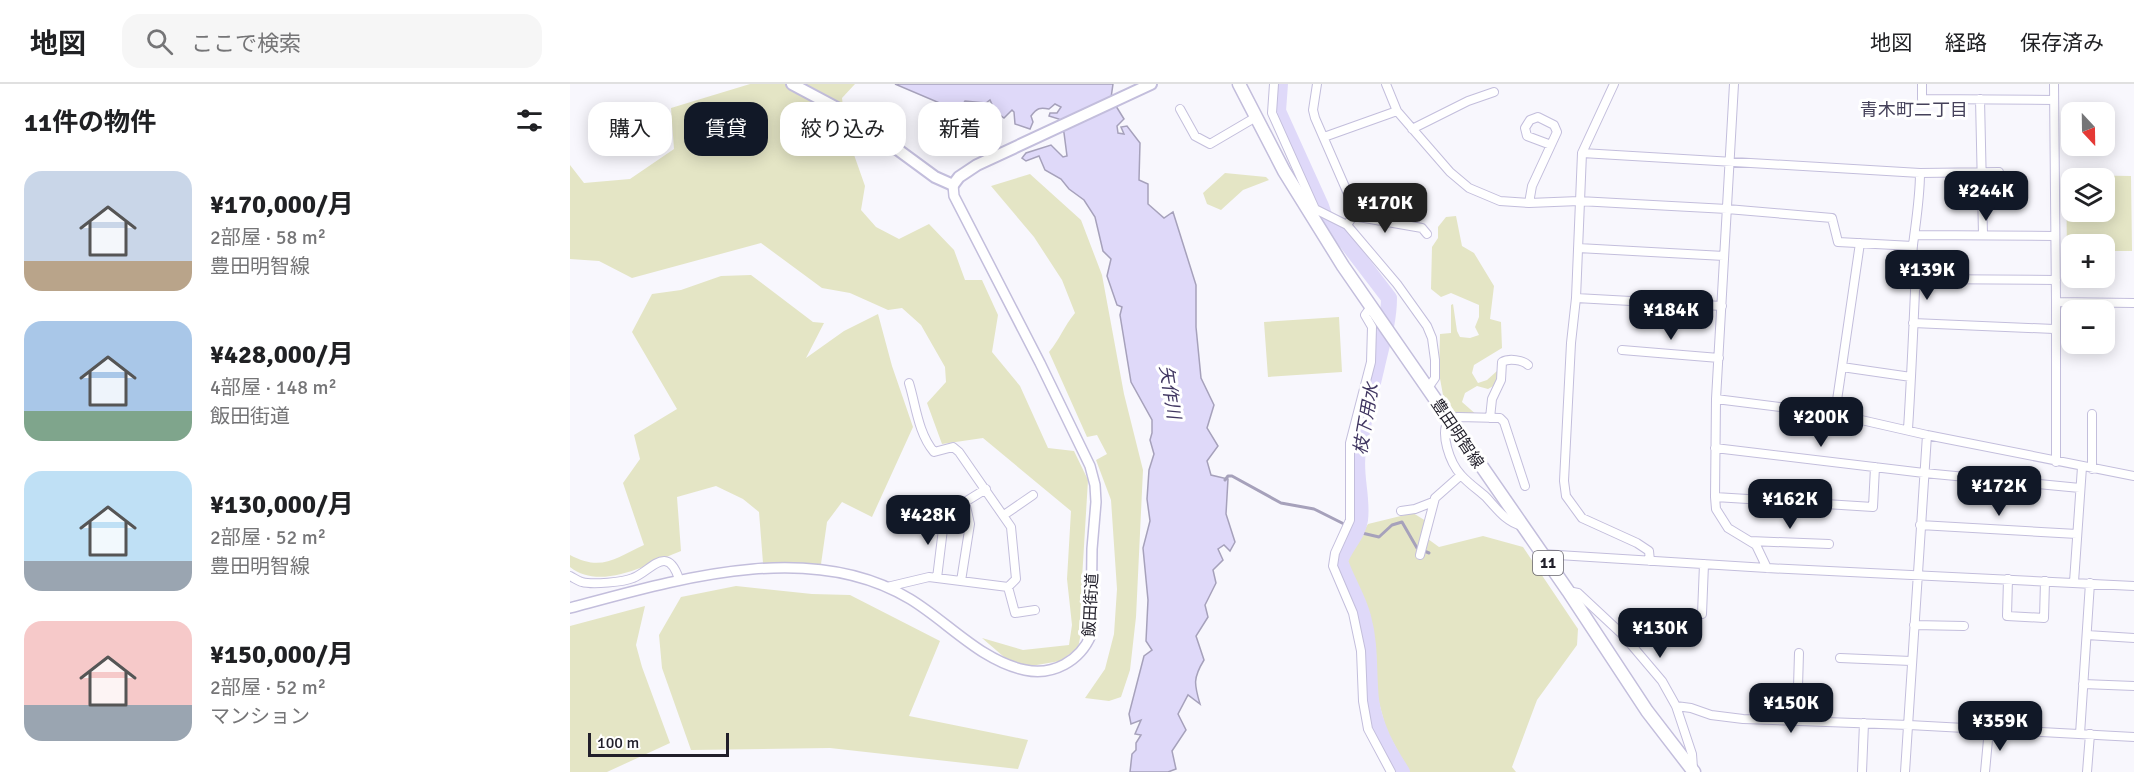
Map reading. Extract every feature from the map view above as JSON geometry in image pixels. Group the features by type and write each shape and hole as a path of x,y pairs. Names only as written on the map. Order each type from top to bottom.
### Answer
{"main road":[{"path":"792,84 852,116 935,177 953,185 959,177 977,165 1150,84"},
{"name":"豊田明智線","path":"1239,84 1284,171 1314,211 1373,309 1568,591 1658,726 1693,772"}],"street":[{"path":"1274,84 1272,113 1314,211 1331,216 1347,225 1397,284 1427,326 1432,338 1435,360 1435,378 1428,388"},
{"path":"1317,84 1312,110 1349,196 1353,216 1347,225"},
{"path":"1386,84 1397,111 1450,172 1469,188 1500,201 1529,203 1579,201 1727,209 1832,218 1838,242 1913,246"},
{"path":"1614,84 1582,153 1576,298 1570,354 1564,481 1566,495 1582,518 1637,543 1649,551 1650,561"},
{"path":"1734,84 1716,399 1714,497 1716,509 1728,528 1756,545 1767,568"},
{"path":"1922,84 1923,99 2054,100"},
{"path":"2054,84 2056,462"},
{"path":"1412,129 1468,101 1494,92"},
{"path":"1980,99 1983,235"},
{"path":"1180,109 1195,136 1210,144 1256,117"},
{"path":"1323,137 1397,111"},
{"path":"1529,203 1532,186 1551,145"},
{"path":"1582,153 1920,173 1999,172"},
{"path":"1908,429 1914,323 1913,246 1916,235 1915,220 1920,199 1920,173"},
{"name":"飯田街道","path":"570,608 679,579 731,571 810,569 863,578 886,587 910,599 1004,664 1027,671 1061,667 1074,660 1087,647 1091,635 1092,549 1096,502 1095,485 1090,466 1036,354 954,196 953,185"},
{"path":"1353,216 1422,228 1427,234"},
{"path":"1916,235 2055,236"},
{"path":"1835,414 1860,243"},
{"path":"1578,248 1724,256"},
{"path":"1915,279 2056,280"},
{"path":"1576,298 1722,306"},
{"path":"2056,302 2134,303"},
{"path":"1373,309 1365,315 1372,327 1371,362 1350,443 1347,527 1335,552 1334,566 1353,613 1361,651 1363,701 1368,729 1391,772"},
{"path":"1914,323 2055,329"},
{"path":"1622,350 1719,358"},
{"path":"1490,418 1492,399 1501,380 1502,362 1522,361 1528,365"},
{"path":"1842,367 1911,377"},
{"path":"886,587 929,577 1008,586 1016,579 1011,528 1004,515 959,452 953,447 934,452 927,444 909,383"},
{"path":"1716,399 1835,414 2056,462 2134,476"},
{"path":"2092,414 2092,469"},
{"path":"1522,526 1506,518 1461,475 1453,462 1444,425 1449,419 1458,417 1500,418 1504,422 1525,486"},
{"path":"1905,772 1927,435"},
{"path":"1715,448 2080,488"},
{"path":"1714,497 1873,507 1875,467"},
{"path":"2074,582 2082,467"},
{"path":"1401,511 1415,509 1433,502 1461,475"},
{"path":"961,581 970,524 964,502 986,489"},
{"path":"1004,515 1033,495"},
{"path":"1421,551 1433,502"},
{"path":"937,513 943,529 937,578"},
{"path":"1920,525 2077,534"},
{"path":"1750,541 1828,544"},
{"path":"1542,554 1767,568 2134,586"},
{"path":"570,576 592,584 629,580 640,575 651,565 665,561 671,564 679,579"},
{"path":"1702,614 1704,564"},
{"path":"2008,579 2007,616 2044,618 2045,581"},
{"path":"2080,734 2090,583"},
{"path":"1008,586 1015,613 1035,610"},
{"path":"1568,591 1578,592 1623,634 1662,681 1676,706 1692,754 1693,772"},
{"path":"1914,625 1964,626"},
{"path":"2087,635 2134,638"},
{"path":"1797,721 1799,653"},
{"path":"1840,658 1911,661"},
{"path":"2084,684 2134,686"},
{"path":"1676,706 1711,715 1743,719 2134,737"},
{"path":"1862,772 1864,723"},
{"path":"1985,772 1989,729"},
{"path":"2087,772 2090,734"}],"green space":[{"path":"750,84 855,84 842,98 842,102 780,102 780,156 854,156 865,186 861,210 876,227 899,239 929,224 954,250 965,280 982,280 998,315 992,352 1020,386 1048,448 1074,451 1088,480 1082,579 1083,623 1078,648 1060,661 1031,666 1011,663 982,638 1023,650 1069,645 1072,625 1067,579 1071,511 983,438 942,444 927,403 946,382 945,367 921,325 902,308 888,310 850,293 822,288 761,243 632,278 599,261 570,259 570,165 584,183 630,179 664,156 672,156 674,149 672,108 684,104 684,156 768,156 768,102 691,102"},
{"path":"1225,173 1266,177 1269,180 1243,190 1221,210 1207,204 1203,193"},
{"path":"1030,174 1081,220 1102,275 1124,394 1143,470 1136,617 1130,670 1121,697 1109,701 1085,698 1105,669 1114,634 1117,589 1111,500 1096,460 1107,454 1097,435 1087,437 1049,352 1075,313 1062,280 1034,237 991,186"},
{"path":"2115,176 2131,176 2132,251 2115,251 2115,234 2067,234 2067,222 2115,222"},
{"path":"1456,216 1462,246 1474,253 1494,286 1490,319 1501,322 1502,348 1474,365 1472,373 1478,383 1487,380 1497,371 1501,373 1497,384 1488,389 1477,386 1465,393 1462,402 1478,416 1457,415 1443,395 1439,373 1440,334 1451,333 1451,305 1453,304 1460,337 1470,338 1479,335 1475,327 1479,317 1479,305 1451,293 1441,297 1431,289 1432,247 1438,238 1438,227 1446,217"},
{"path":"751,275 813,322 824,323 806,358 844,331 878,314 892,366 913,427 872,517 842,502 827,522 821,564 763,563 759,512 743,499 716,486 677,497 681,551 626,573 611,576 596,577 582,574 570,567 570,555 581,560 600,563 644,545 623,483 640,459 634,435 677,409 632,332 652,294 681,290 721,276"},
{"path":"1339,317 1342,372 1268,377 1264,322"},
{"path":"1413,513 1426,521 1428,539 1439,547 1483,536 1523,547 1578,629 1577,645 1537,700 1512,767 1516,772 1409,772 1386,729 1377,695 1376,652 1370,623 1345,569 1344,562 1351,545 1368,524"},
{"path":"736,586 812,594 850,595 940,641 909,716 1028,740 1018,769 830,748 691,750 662,668 659,635 681,597"},
{"path":"645,606 636,645 670,743 607,772 570,772 570,626"}],"water":[{"name":"矢作川","path":"895,84 1113,84 1111,98 1124,119 1117,126 1118,133 1124,134 1121,127 1127,126 1140,143 1139,180 1148,184 1148,204 1164,218 1173,212 1196,285 1196,327 1201,378 1214,405 1207,428 1218,446 1207,461 1211,475 1228,479 1226,514 1235,542 1230,551 1224,545 1218,549 1223,560 1213,570 1216,583 1205,605 1208,617 1196,636 1204,660 1196,681 1200,704 1188,695 1178,714 1186,730 1172,751 1176,769 1168,772 1130,772 1132,754 1136,750 1136,743 1141,735 1135,734 1141,720 1131,724 1129,714 1144,656 1152,650 1146,641 1148,600 1143,548 1150,521 1147,499 1149,470 1154,454 1150,440 1152,420 1131,382 1120,315 1122,307 1117,305 1107,276 1111,259 1103,251 1095,217 1084,200 1069,189 1061,179 1045,170 1039,156 1026,161 1022,158 1026,153 1051,145 1063,157 1067,156 1064,133 1059,119 1049,116 1050,113 1057,113 1061,107 1055,104 1049,109 1037,110 1031,116 1033,122 1030,129 1015,124 1012,110 1004,118 1002,116 1002,102 991,102 990,100 987,102 937,102"}],"waterway":[{"name":"枝下用水","path":"1280,84 1278,111 1326,221 1347,243 1389,298 1388,316 1358,451 1360,520 1357,531 1340,561 1358,602 1366,628 1371,700 1375,719 1402,772"},
{"path":"1225,480 1228,476 1232,476 1281,503 1314,509 1362,533 1379,537 1392,525 1402,522 1417,548 1429,553"}],"district":[{"name":"青木町二丁目","path":"1914,110"}]}
